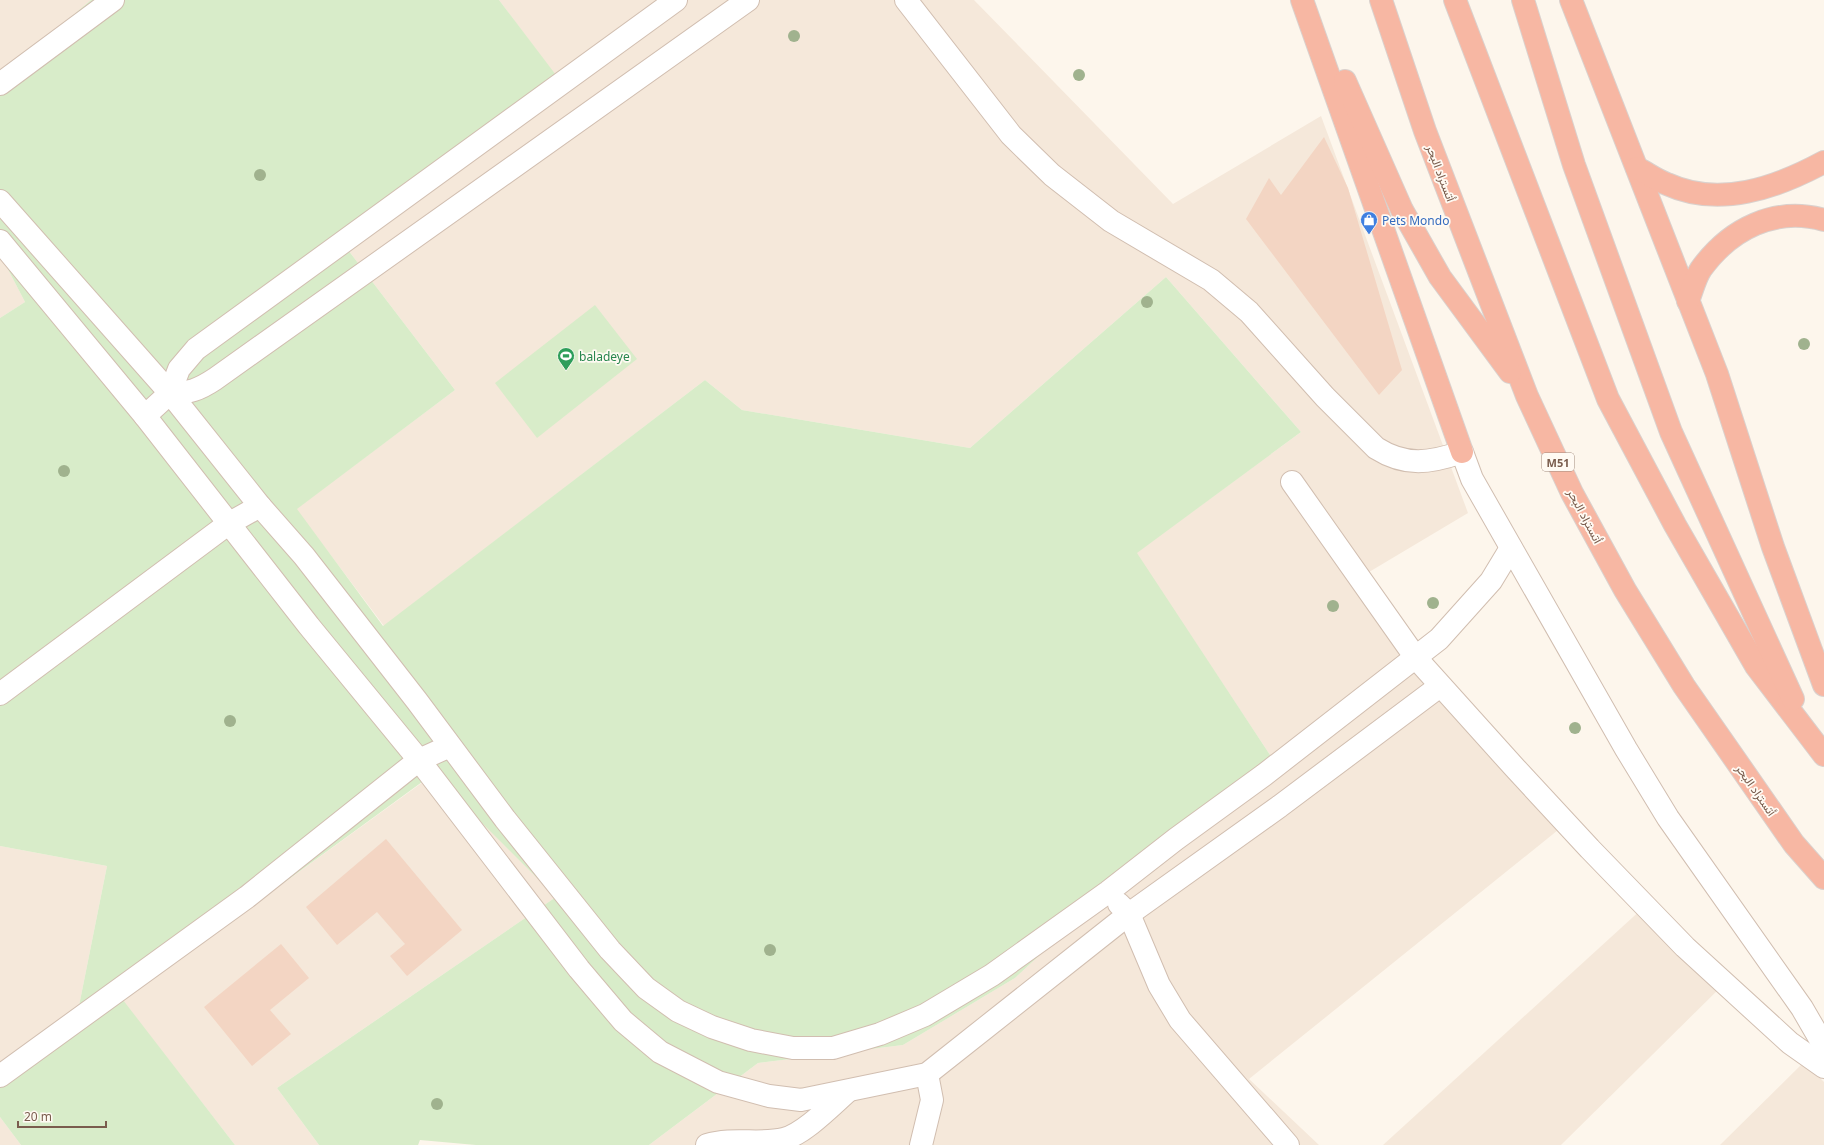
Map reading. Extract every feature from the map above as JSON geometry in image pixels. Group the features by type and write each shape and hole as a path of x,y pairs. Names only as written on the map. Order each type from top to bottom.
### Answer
{"highway":[{"path":"1302,0 1462,452"},
{"path":"1308,0 1402,210 1440,277 1528,396"},
{"name":"أتستراد البحر","path":"1381,0 1425,131 1528,396 1576,500 1625,590 1684,686 1794,844 1824,878"},
{"path":"1455,0 1608,399 1675,525 1752,659 1824,755"},
{"path":"1523,0 1574,165 1671,432 1809,735"},
{"path":"1571,0 1717,374 1773,547 1824,685"},
{"path":"1637,168 1667,185 1700,194 1734,195 1768,188 1824,162"},
{"path":"1688,301 1700,271 1708,260 1721,245 1747,226 1778,217 1811,216 1824,220"}],"street":[{"path":"0,84 114,0"},
{"path":"145,416 170,393 179,369 196,350 676,0"},
{"path":"170,393 189,392 198,389 215,379 748,0"},
{"path":"906,0 1011,135 1042,165 1111,221 1211,280 1265,328 1325,397 1376,448 1386,454 1412,462 1441,459 1462,452 1472,479 1626,749 1668,818 1802,1008 1824,1046"},
{"path":"0,201 170,393 260,506 309,562 417,701 505,819 610,950 646,988 678,1011 712,1027 751,1040 793,1048 833,1048 880,1034 925,1015 992,975 1108,892 1416,658 1439,639 1473,602 1491,581 1511,548"},
{"path":"0,241 145,416 309,626 419,760 579,969 623,1021 660,1052 718,1082 769,1096 801,1100 848,1092 927,1074 1129,914 1280,806 1440,686"},
{"path":"1292,482 1416,658 1440,686 1590,849 1685,947 1790,1043 1824,1067"},
{"path":"0,694 228,524 260,506"},
{"path":"0,1076 247,897 419,760 450,746"},
{"path":"1108,892 1129,914 1159,985 1180,1020 1288,1145"},
{"path":"921,1145 932,1100 927,1074"},
{"path":"707,1145 719,1141 784,1139 808,1126 848,1092"}],"shaded area":[{"path":"0,0 91,0 0,77"},
{"path":"499,0 974,0 1173,204 1321,116 1468,513 1359,578 1563,826 1249,1079 1319,1145 649,1145 758,1063 903,1045 1015,978 1108,892 1276,764 1136,553 1301,432 1166,277 970,448 742,410 705,380 384,626 296,509 455,390 345,246 561,83"},
{"path":"0,254 25,302 0,318"},
{"path":"434,774 556,897 277,1088 319,1145 235,1145 122,1000"},
{"path":"0,846 107,866 79,1006 0,1064"},
{"path":"1644,907 1728,980 1561,1145 1383,1145"},
{"path":"1804,1062 1824,1082 1824,1145 1720,1145"},
{"path":"0,1117 21,1145 0,1145"}],"green space":[{"path":"91,0 499,0 562,83 345,246 455,390 297,509 383,626 705,380 742,410 970,448 1166,277 1301,432 1137,553 1276,764 1108,892 1015,978 903,1045 758,1063 649,1145 476,1145 420,1140 418,1145 319,1145 277,1088 556,897 433,774 123,1000 235,1145 21,1145 0,1117 0,1064 79,1006 107,866 0,846 0,318 25,302 0,254 0,77"},
{"name":"baladeye","path":"595,305 637,359 537,438 495,383"}],"building":[{"path":"1324,137 1348,188 1402,370 1379,395 1246,219 1269,178 1281,195"},
{"path":"386,839 462,930 407,976 390,956 405,944 377,912 337,945 306,907"},
{"path":"281,944 309,978 270,1010 291,1034 252,1066 204,1007"}],"place":[{"name":"Pets Mondo","path":"1369,235"},
{"name":"baladeye","path":"566,371"}]}
